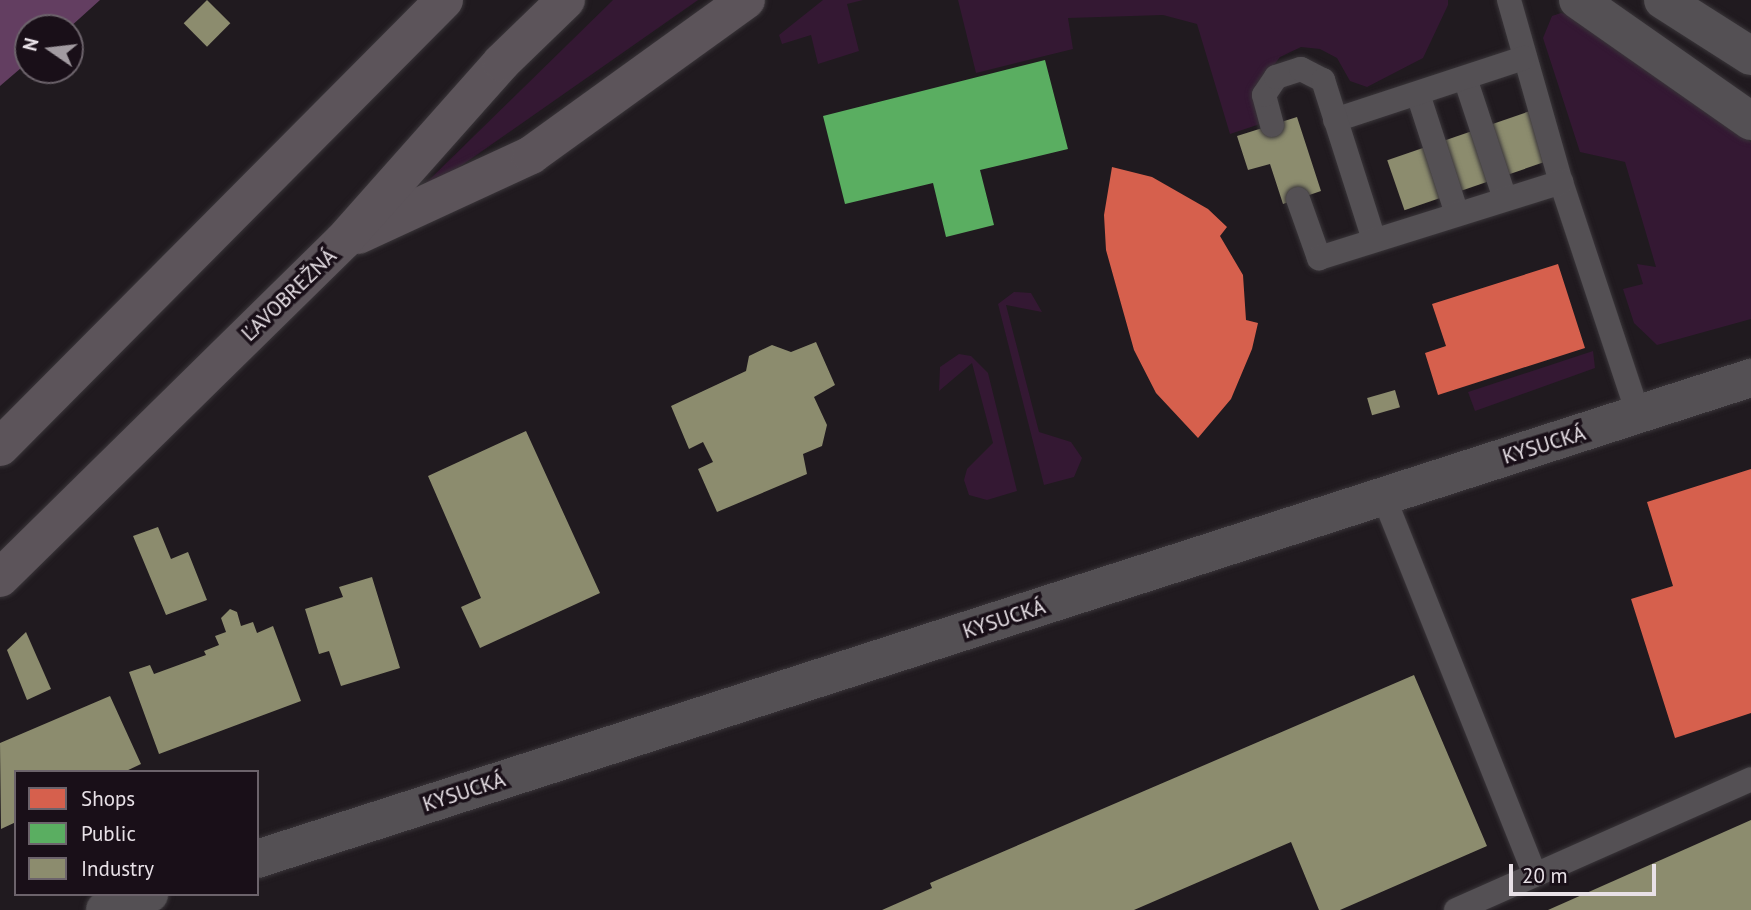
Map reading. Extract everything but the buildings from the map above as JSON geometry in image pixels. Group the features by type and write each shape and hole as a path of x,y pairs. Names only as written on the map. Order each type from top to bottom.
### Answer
{"main road":[{"path":"0,447 444,0"},
{"name":"ĽAVOBREŽNÁ","path":"0,578 343,241 502,62 566,0"},
{"path":"343,241 531,155 747,0"}],"street":[{"path":"1578,0 1751,121"},
{"path":"1663,0 1751,56"},
{"name":"KYSUCKÁ","path":"259,858 1751,378"},
{"path":"105,910 144,896"}],"lane":[{"path":"1509,0 1561,182 1639,416"},
{"path":"1335,120 1524,58"},
{"path":"1272,125 1264,95 1276,77 1301,69 1323,80 1374,240"},
{"path":"1465,78 1505,199"},
{"path":"1418,94 1457,214"},
{"path":"1298,199 1319,258 1561,182"},
{"path":"1383,495 1535,875"},
{"path":"1456,910 1751,779"}],"shaded area":[{"path":"0,0 100,0 84,14 14,14 14,74 0,86"},
{"path":"613,0 698,0 428,189 425,184"},
{"path":"823,0 863,0 847,4 859,51 818,64 811,35 782,44 779,35"},
{"path":"958,0 1448,0 1448,5 1423,58 1367,87 1350,81 1337,58 1320,49 1301,47 1280,57 1268,73 1266,122 1230,134 1197,24 1163,15 1068,18 1073,49 976,73"},
{"path":"1561,13 1572,16 1751,142 1751,319 1657,345 1634,323 1623,289 1643,284 1637,264 1656,267 1625,162 1580,152 1543,38 1552,16"},
{"path":"1014,292 1031,293 1042,312 1006,305 1039,432 1071,442 1082,458 1074,477 1044,485 998,304"},
{"path":"1593,351 1595,368 1475,411 1468,392"},
{"path":"959,354 971,356 988,373 1017,491 987,500 969,495 964,480 967,469 993,443 972,363 939,391 940,367"}]}
